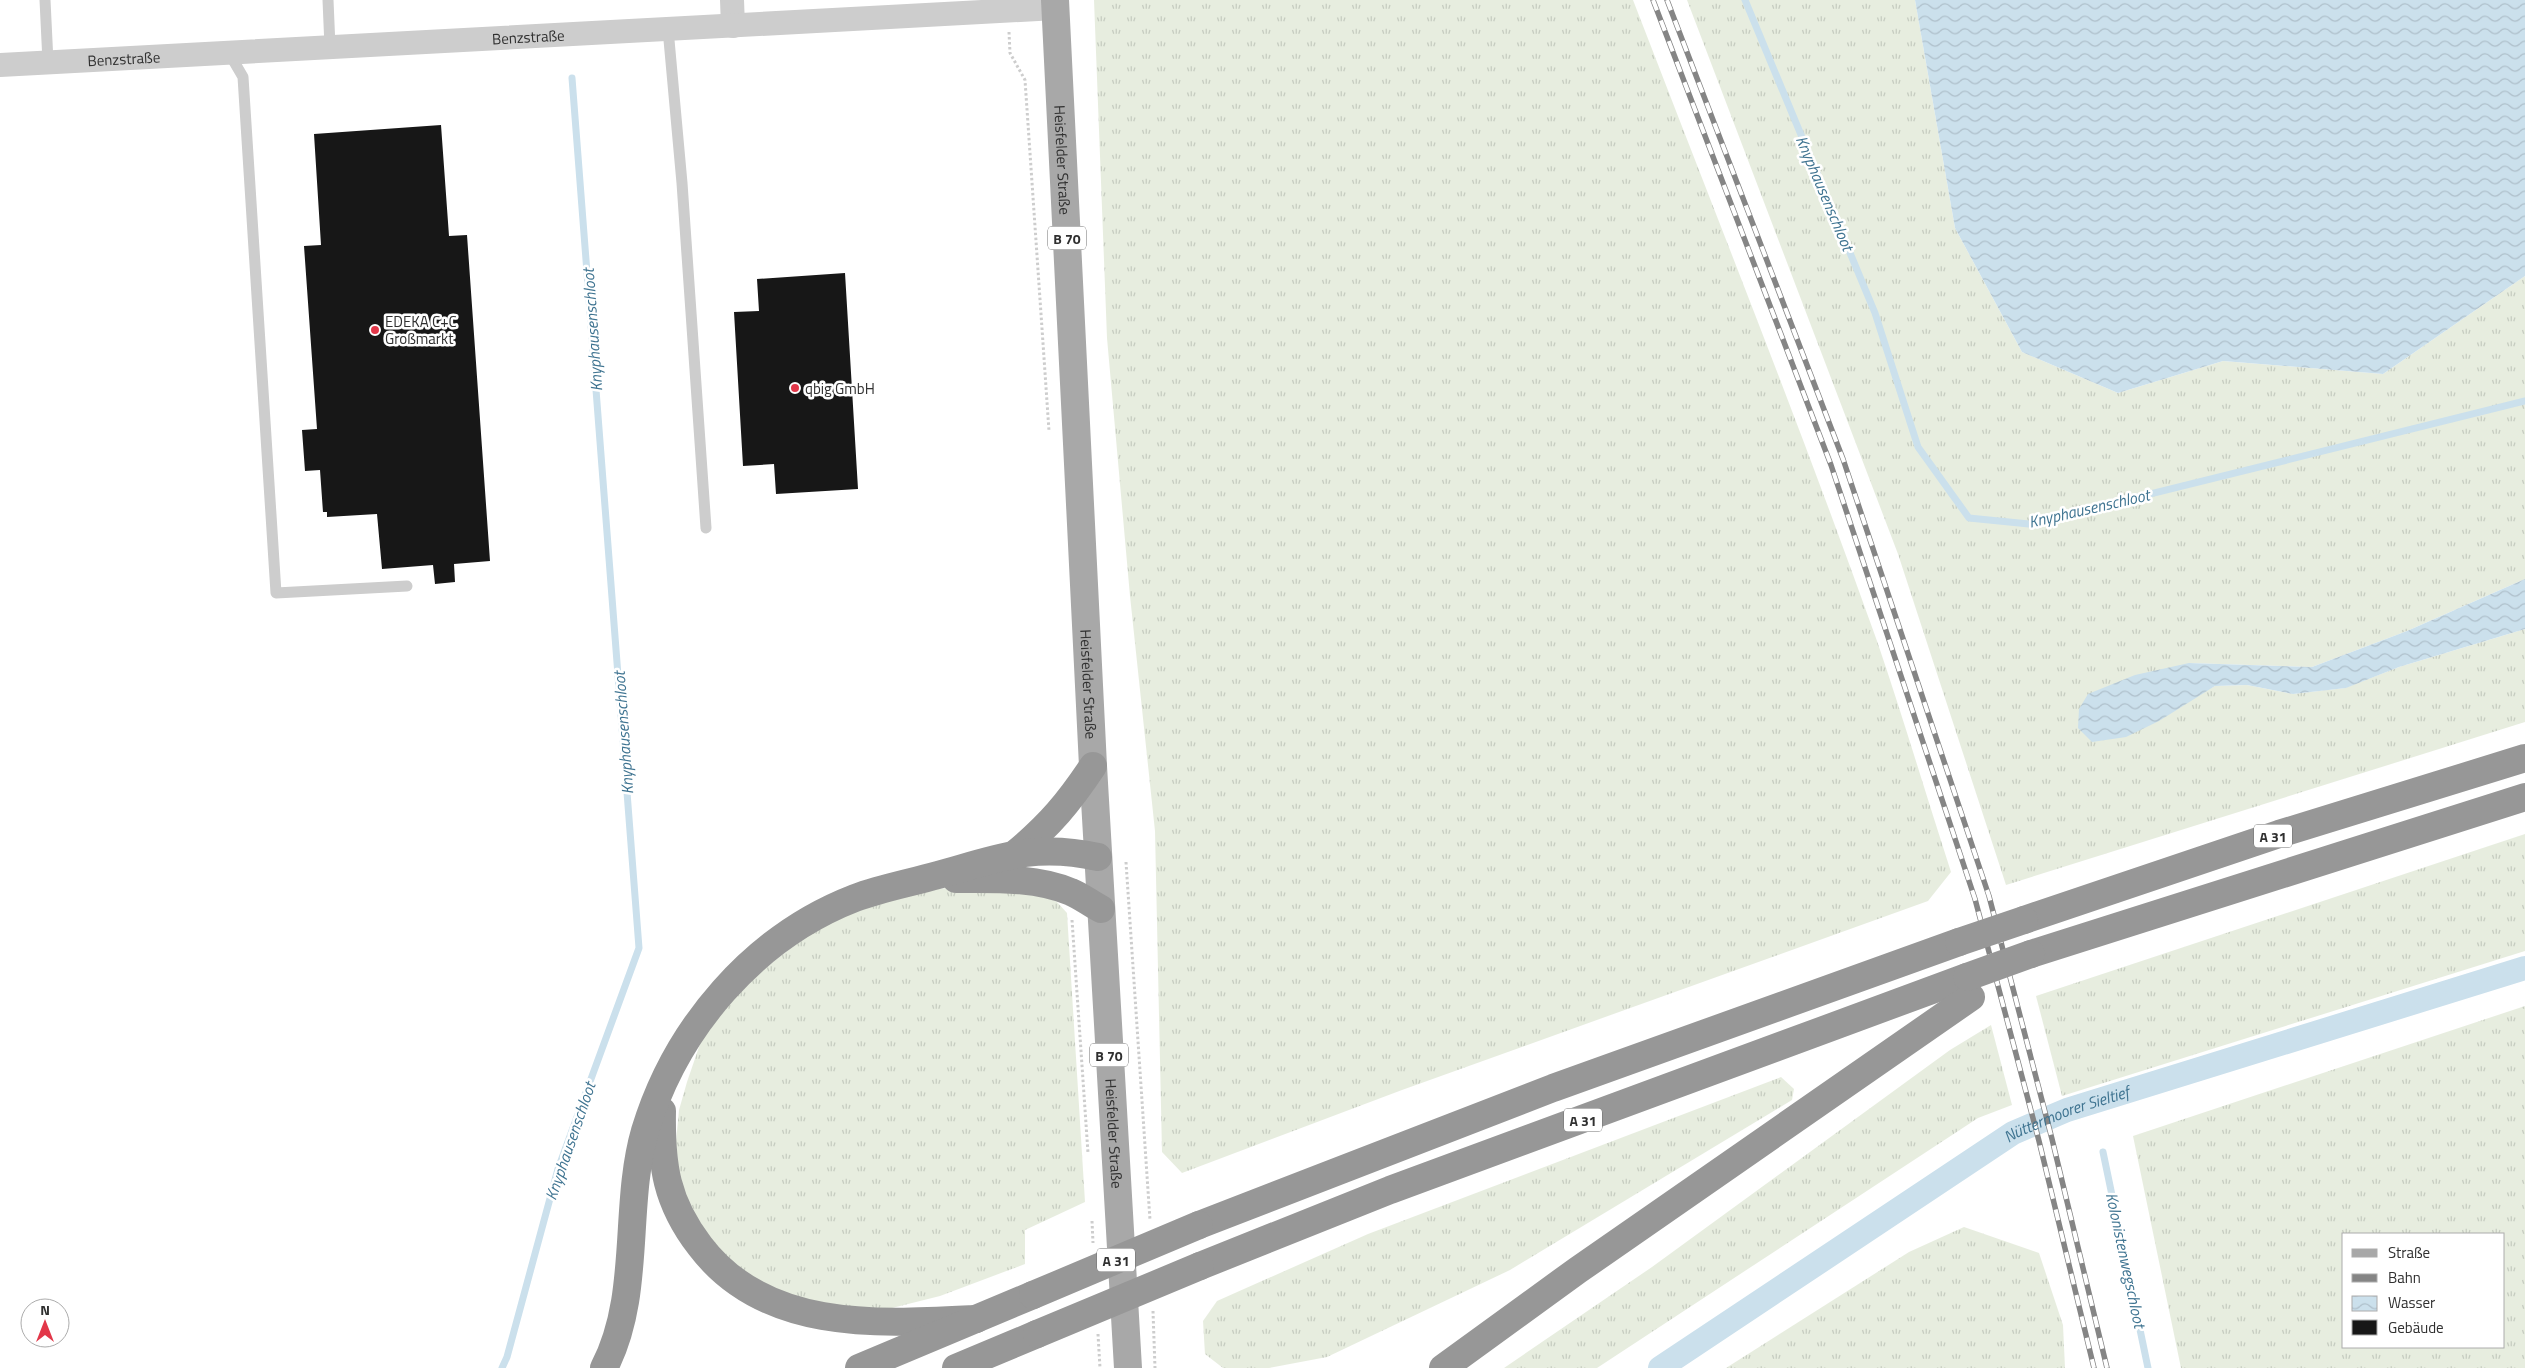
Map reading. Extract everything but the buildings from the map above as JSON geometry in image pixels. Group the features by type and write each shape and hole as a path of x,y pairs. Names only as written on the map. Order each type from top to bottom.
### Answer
{"highway":[{"name":"A 31","path":"859,1368 1200,1225 1553,1088 1959,942 2279,834 2525,758"},
{"path":"1016,853 1044,831 1067,805 1093,766"},
{"name":"A 31","path":"956,1368 1200,1266 1390,1190 1969,987 1997,966 2525,797"},
{"path":"604,1368 614,1342 626,1290 638,1170 645,1131 662,1088 699,1020 722,990 758,957 809,920 835,907 892,886 1016,853 1047,850 1070,851 1098,857"},
{"path":"924,879 996,879 1044,885 1071,892 1101,909"},
{"path":"1443,1368 1969,987"},
{"path":"662,1088 663,1165 675,1207 684,1225 705,1253 738,1284 765,1300 816,1315 905,1322 976,1319"}],"main road":[{"name":"Heisfelder Straße","path":"1055,4 1093,766 1128,1368"}],"street":[{"path":"732,0 733,26"},
{"name":"Benzstraße","path":"0,65 1008,11 1055,4"}],"lane":[{"path":"45,0 48,62"},
{"path":"328,0 330,47"},
{"path":"668,29 682,183 706,528"},
{"path":"229,52 243,77 276,593 407,586"}],"path":[{"path":"1008,11 1010,53 1025,80 1050,438"},
{"path":"1071,892 1089,1160"},
{"path":"1153,1326 1155,1368"},
{"path":"1099,1341 1100,1368"}],"green space":[{"path":"1094,0 1633,0 1788,399 1887,670 1951,872 1928,901 1402,1090 1182,1173 1162,1152 1155,831 1130,596 1107,338"},
{"path":"1687,0 1915,0 1955,228 2022,352 2118,393 2223,361 2383,374 2525,276 2525,579 2407,631 2312,667 2189,663 2193,698 2215,686 2247,685 2293,694 2345,688 2399,667 2525,629 2525,722 2006,885 1898,554"},
{"path":"2525,834 2525,951 2062,1096 2036,996"},
{"path":"953,887 1036,891 1057,902 1067,913 1085,1202 1025,1230 1025,1264 940,1296 888,1309 848,1310 779,1297 723,1257 690,1208 679,1175 676,1142 679,1110 701,1041 734,993 817,927 875,904 931,890"},
{"path":"2525,1006 2525,1368 2181,1368 2133,1136"},
{"path":"1991,1025 2012,1105 1978,1118 1597,1368 1504,1368 1652,1267 1950,1050"},
{"path":"1781,1077 1794,1089 1792,1100 1510,1270 1327,1357 1269,1368 1223,1368 1205,1354 1203,1321 1217,1301 1368,1234"},
{"path":"1964,1227 2039,1253 2063,1325 2065,1368 1726,1368 1909,1252"}],"water":[{"path":"1915,0 2525,0 2525,276 2383,374 2223,361 2118,393 2022,352 1955,228"},
{"path":"2525,579 2525,629 2399,667 2346,688 2293,694 2247,685 2215,686 2159,721 2126,737 2092,742 2078,728 2079,709 2088,694 2135,675 2189,663 2312,667 2407,631"}],"waterway":[{"name":"Knyphausenschloot","path":"1745,0 1875,313 1918,447 1969,518 2029,524 2525,401"},
{"name":"Knyphausenschloot","path":"502,1368 507,1357 558,1169 639,948 572,78"},
{"name":"Nüttermoorer Sieltief","path":"1660,1368 2013,1133 2067,1110 2525,968"},
{"name":"Kolonistenwegschloot","path":"2103,1152 2148,1368"}],"railway":[{"path":"1653,0 1831,465 1975,899 2039,1141 2094,1368"},
{"path":"1667,0 1843,459 1989,896 2052,1139 2107,1368"}],"place":[{"name":"EDEKA C+C Großmarkt","path":"375,330"},
{"name":"qbig GmbH","path":"795,388"}]}
